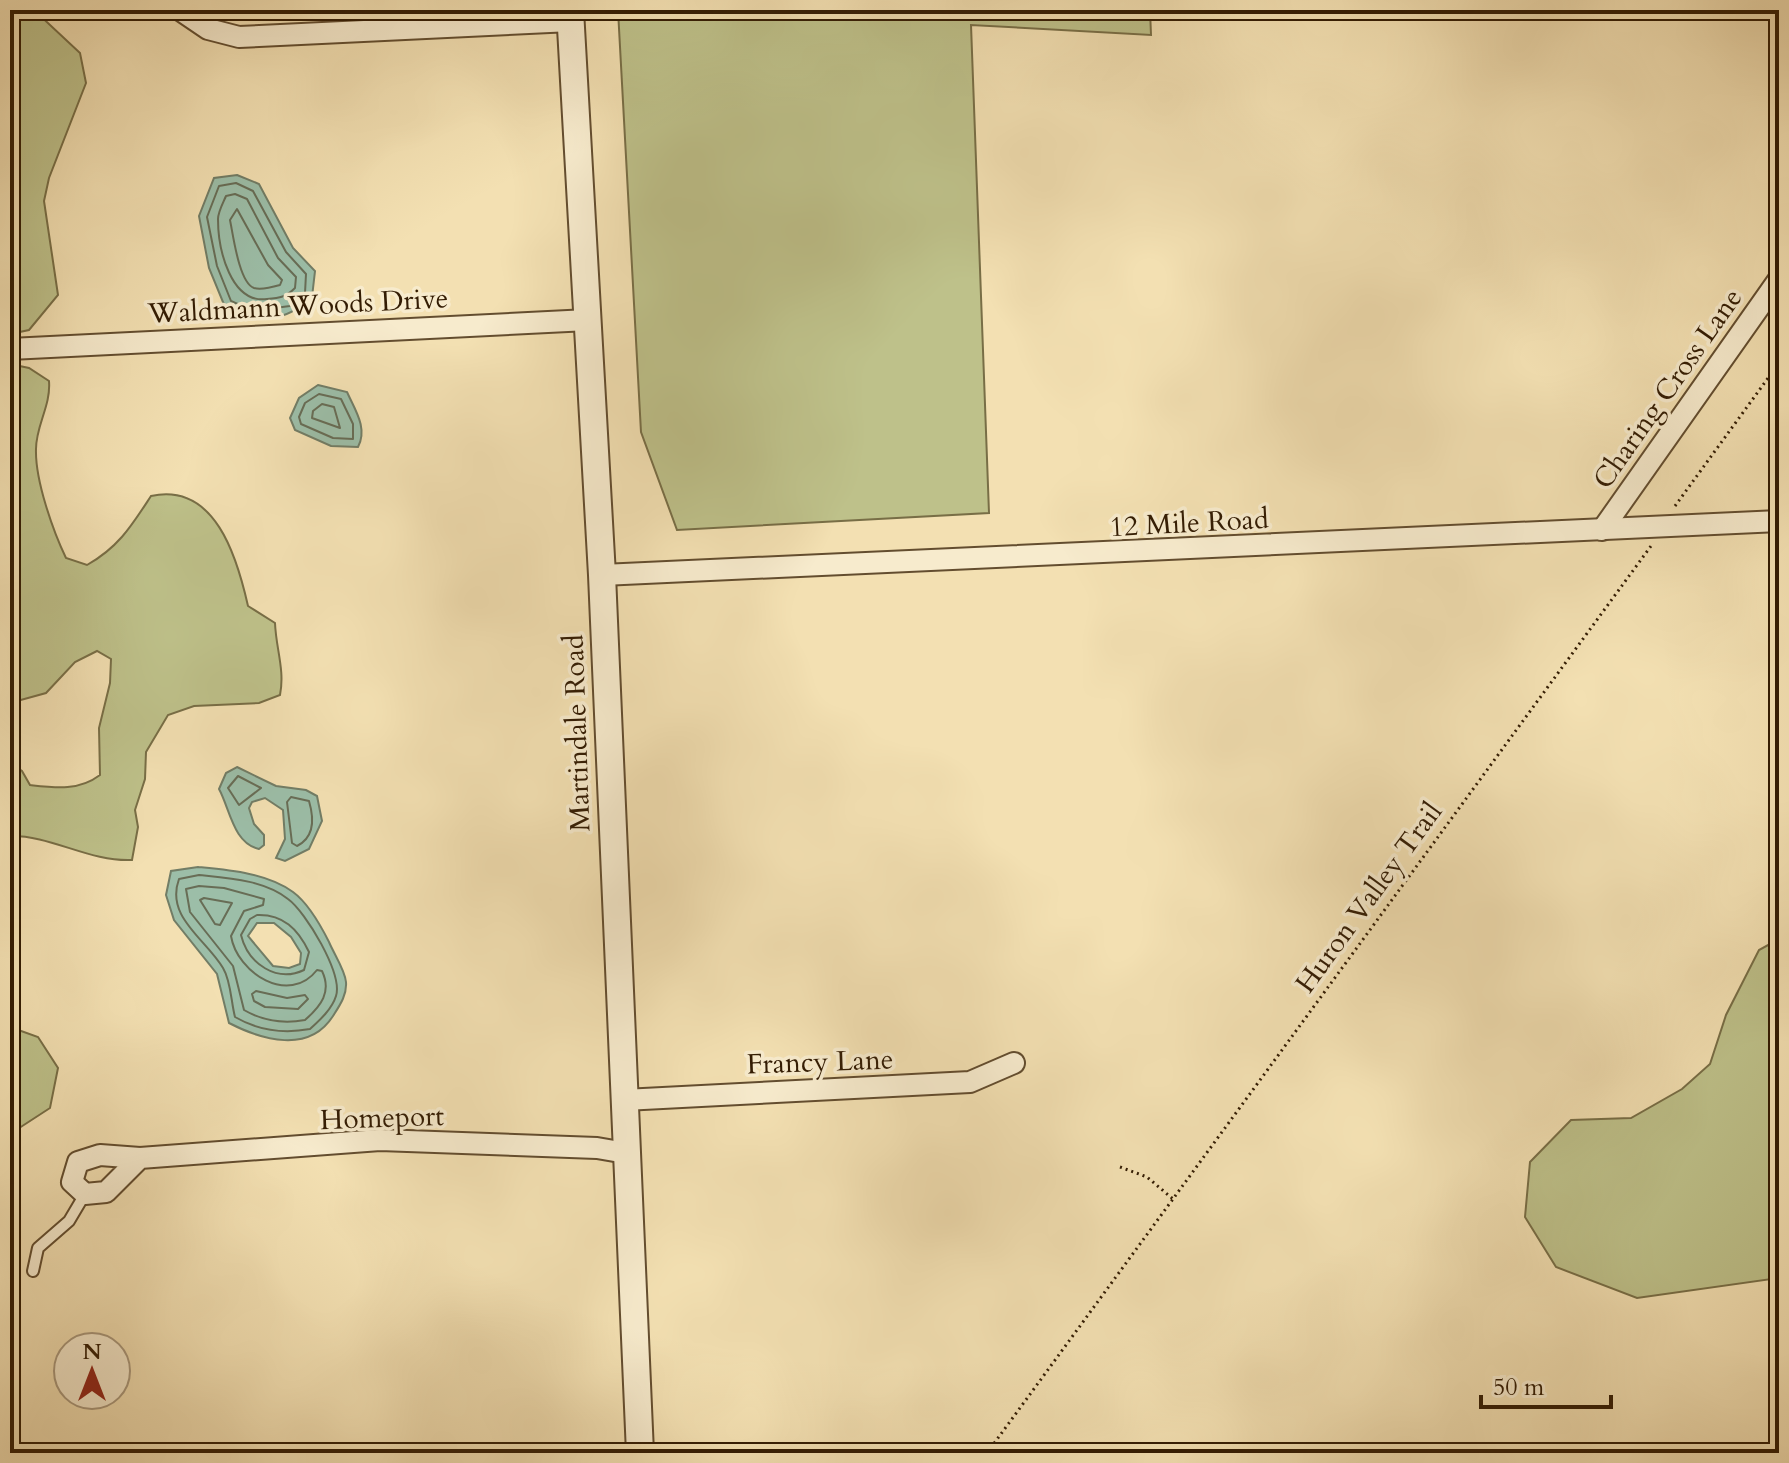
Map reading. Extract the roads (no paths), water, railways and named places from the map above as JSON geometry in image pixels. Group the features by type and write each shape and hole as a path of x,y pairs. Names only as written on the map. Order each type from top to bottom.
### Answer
{"street":[{"path":"180,10 208,29 239,37 570,15"},
{"name":"Martindale Road","path":"570,15 602,575 640,1453"},
{"name":"Charing Cross Lane","path":"1602,530 1779,279"},
{"name":"Waldmann Woods Drive","path":"10,349 588,320"},
{"name":"12 Mile Road","path":"602,575 1779,521"},
{"name":"Francy Lane","path":"624,1100 970,1082 1014,1063"},
{"name":"Homeport","path":"85,1194 72,1182 78,1162 100,1155 140,1158 380,1140 597,1148 626,1153"},
{"path":"85,1194 106,1192 140,1158"}],"lane":[{"path":"33,1271 38,1248 69,1221 85,1194"}],"water":[{"path":"237,175 259,184 293,248 315,271 312,297 302,306 281,316 260,318 225,307 209,268 199,216 214,178"},
{"path":"318,385 347,392 361,426 358,447 331,446 295,430 290,418 299,398"},
{"path":"237,767 276,786 306,790 317,796 322,821 309,849 285,861 276,858 285,839 283,810 265,798 252,802 249,808 254,824 264,835 264,845 259,849 243,840 219,789 226,773"},
{"path":"198,867 247,874 272,880 299,897 322,929 345,977 342,1000 323,1028 311,1036 284,1040 256,1034 229,1023 217,974 174,920 166,895 171,871","holes":["257,923 274,923 291,937 301,953 300,964 289,968 273,966 248,936"]}]}
